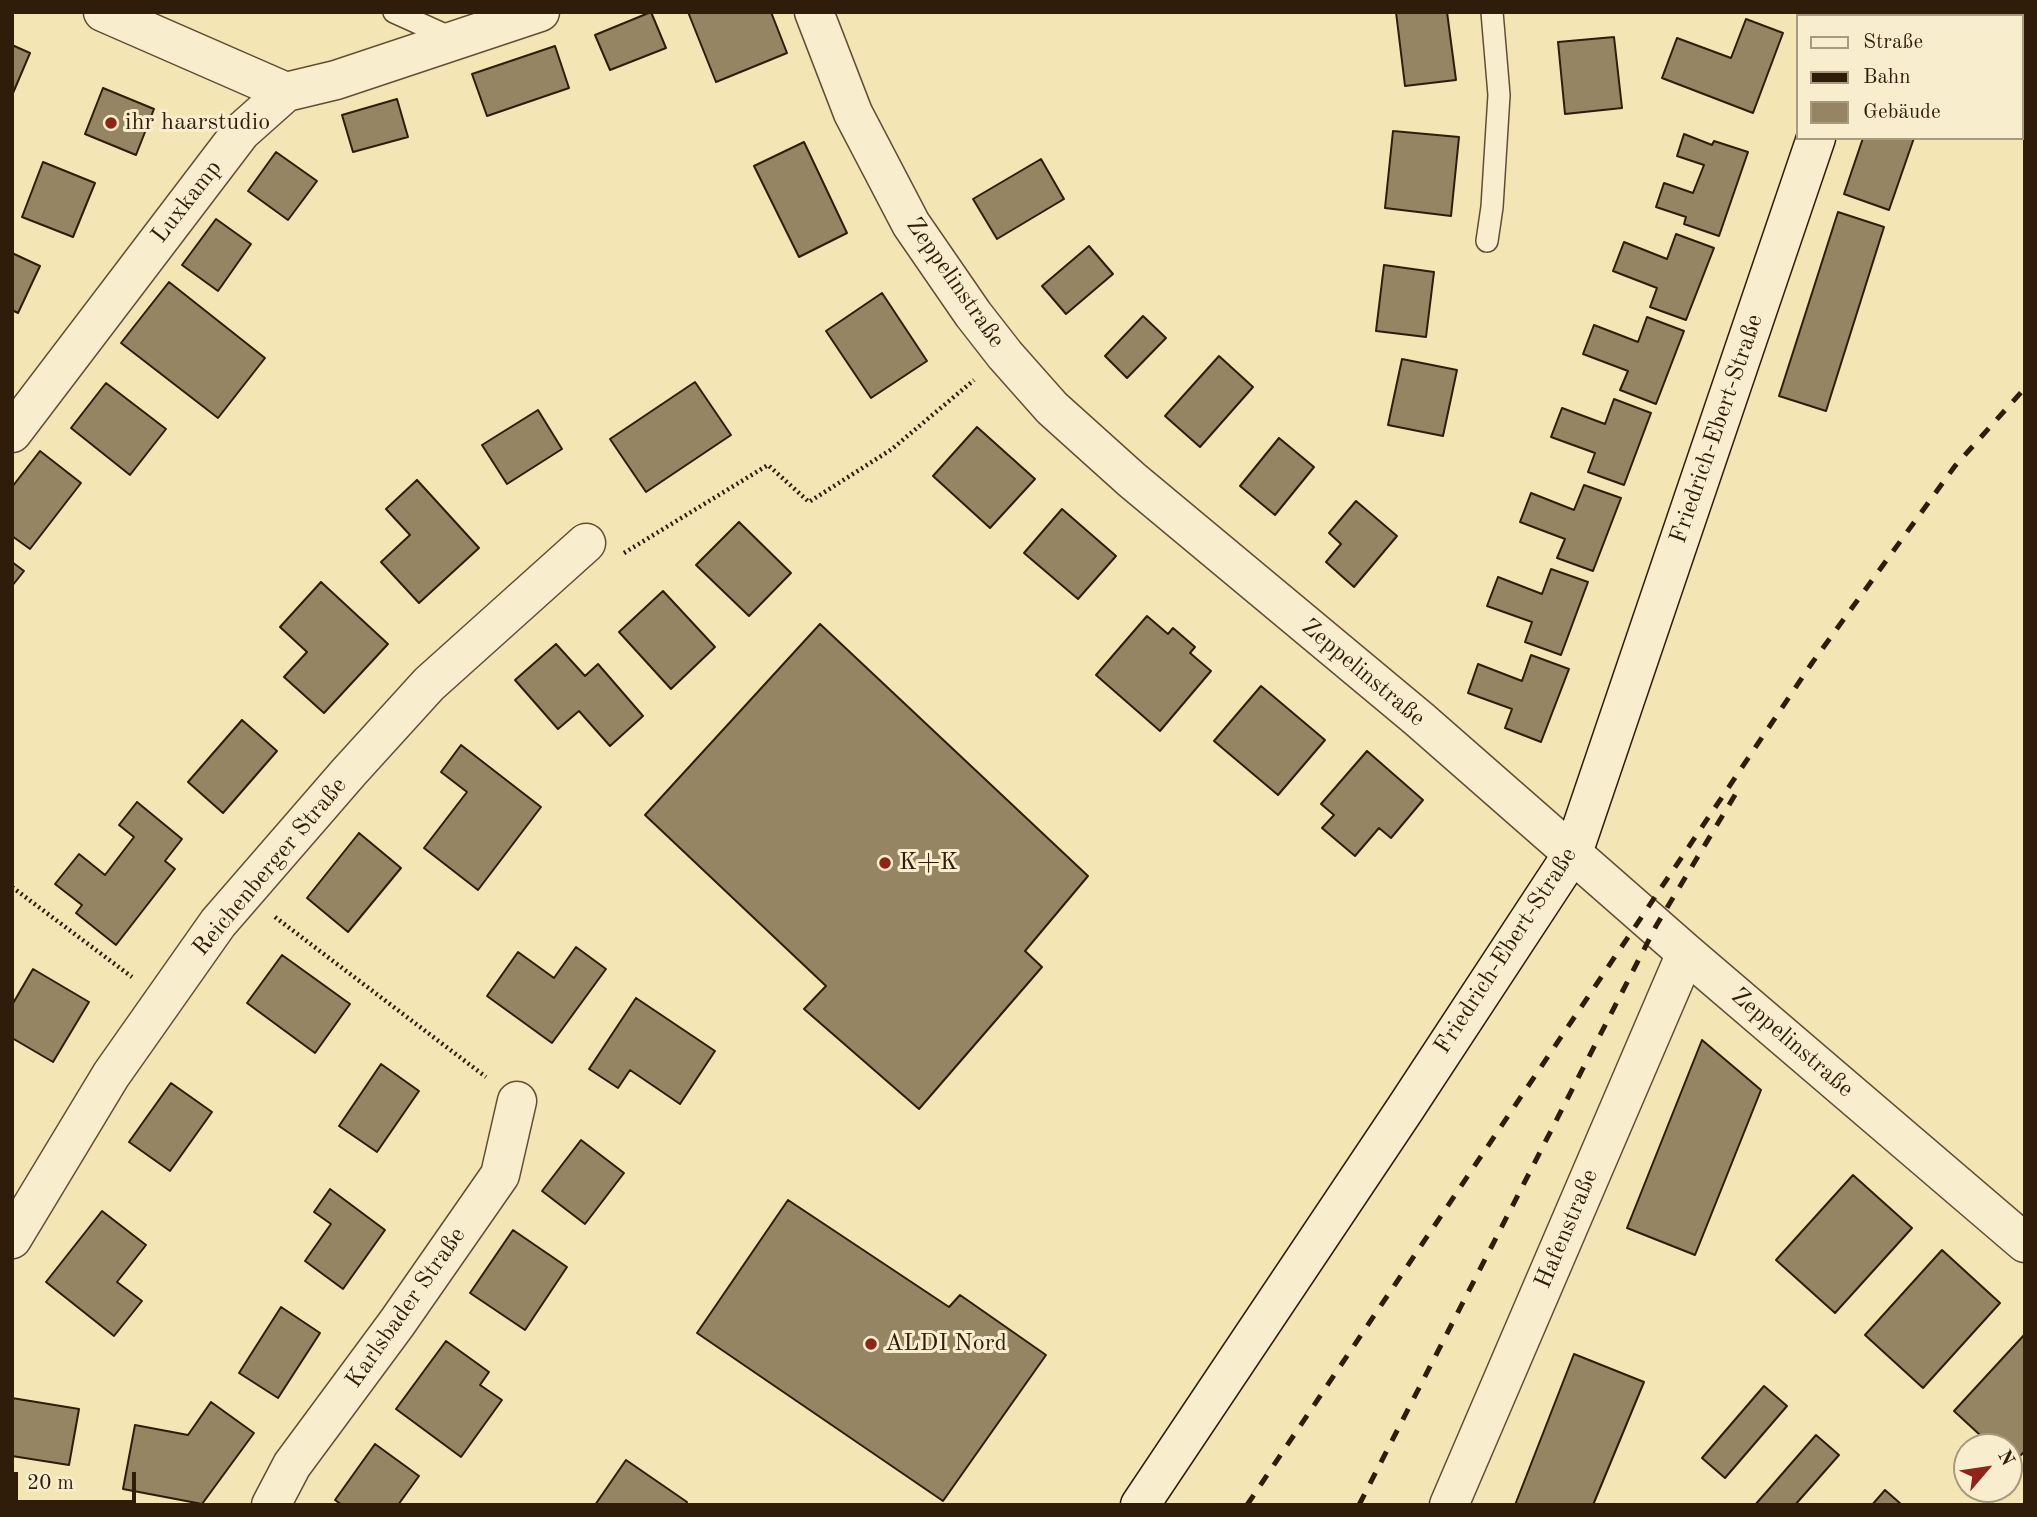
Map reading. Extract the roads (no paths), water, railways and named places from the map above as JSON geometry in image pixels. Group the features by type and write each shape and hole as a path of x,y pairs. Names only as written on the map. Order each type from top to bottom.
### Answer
{"street":[{"path":"103,12 286,92"},
{"name":"Luxkamp","path":"12,433 241,132 286,92 337,79 540,12"},
{"name":"Zeppelinstraße","path":"814,12 853,113 911,224 973,314 1052,408 1132,480 1419,719 1686,953 2025,1243"},
{"name":"Friedrich-Ebert-Straße","path":"1140,1505 1405,1110 1573,853 1815,140"},
{"name":"Reichenberger Straße","path":"12,1239 111,1075 218,923 429,684 586,543"},
{"name":"Hafenstraße","path":"1449,1505 1686,953"},
{"name":"Karlsbader Straße","path":"271,1505 292,1465 397,1323 500,1175 517,1101"}],"lane":[{"path":"394,12 457,40"},
{"path":"1487,241 1492,207 1499,95 1492,12"}],"railway":[{"path":"1247,1505 1812,663 1955,466 2025,388"},
{"path":"1359,1505 1656,926 1738,790"}],"place":[{"name":"ihr haarstudio","path":"111,123"},
{"name":"K+K","path":"885,863"},
{"name":"ALDI Nord","path":"871,1344"}]}
